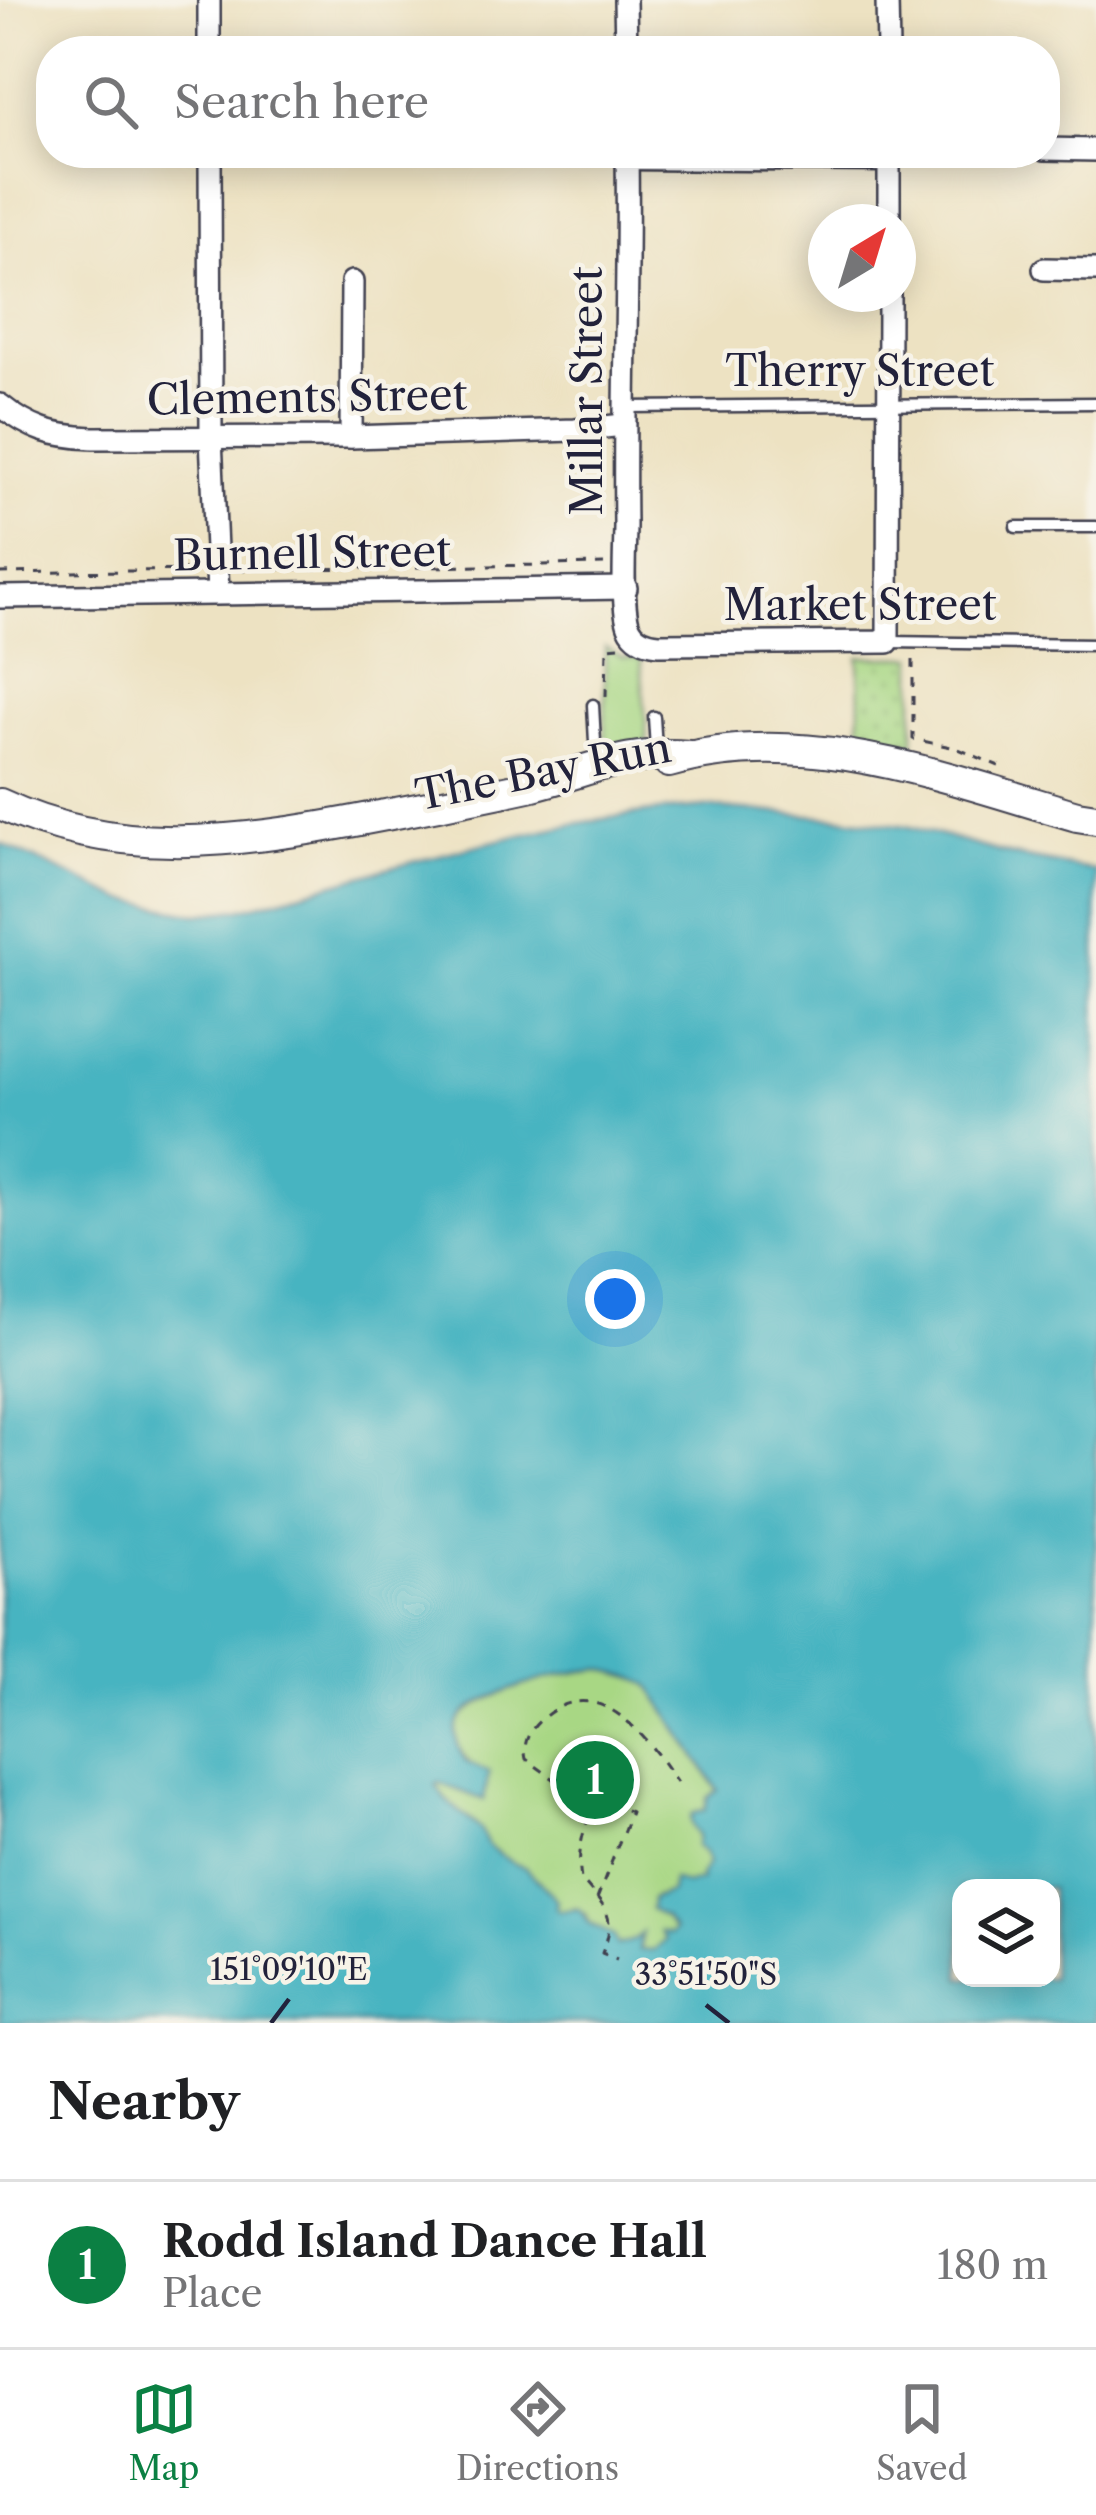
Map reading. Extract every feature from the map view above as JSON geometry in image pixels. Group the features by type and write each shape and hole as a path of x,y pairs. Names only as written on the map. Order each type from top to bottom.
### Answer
{"main road":[{"path":"0,804 49,824 112,839 218,842 434,807 657,759 764,748 822,750 912,769 1096,819"}],"street":[{"path":"209,0 209,36"},
{"path":"626,0 626,36"},
{"path":"887,0 888,36"},
{"path":"1060,149 1096,150"},
{"path":"210,168 211,438 218,593"},
{"name":"Millar Street","path":"627,168 624,416 630,628"},
{"path":"889,204 890,168"},
{"path":"1044,269 1096,270"},
{"path":"351,437 352,281"},
{"path":"888,642 889,312"},
{"name":"Clements Street","path":"0,405 35,429 67,437 351,437 574,430 624,416"},
{"name":"Burnell Street","path":"0,597 626,588"},
{"name":"Market Street","path":"630,628 639,638 658,644 888,642"}],"lane":[{"name":"Therry Street","path":"624,416 888,404 1096,403"},
{"path":"1016,527 1096,527"},
{"name":"Market Street","path":"888,642 1096,645"},
{"path":"593,705 597,772"},
{"path":"654,717 657,759"}],"path":[{"path":"0,573 609,564"},
{"path":"606,694 607,647"},
{"path":"913,660 913,739 971,753 1009,772"},
{"path":"597,1899 631,1812 559,1783 530,1763 524,1746 537,1723 577,1701 605,1707 634,1724 677,1782"},
{"path":"559,1783 572,1751 628,1774"},
{"path":"595,1798 578,1858 581,1879 610,1918 602,1953 617,1959"}],"green space":[{"path":"605,647 623,657 641,658 647,741 605,757"},
{"path":"859,657 914,657 914,745 860,730"},
{"path":"602,1669 649,1685 718,1791 708,1798 705,1810 691,1818 708,1863 701,1880 686,1885 673,1880 671,1892 653,1898 651,1909 674,1930 661,1933 665,1940 653,1952 639,1951 642,1938 618,1945 575,1908 559,1912 523,1867 488,1846 474,1823 444,1799 436,1785 484,1799 486,1779 469,1763 455,1736 457,1725 475,1706 533,1682"}],"water":[{"path":"707,807 845,818 907,826 1011,855 1096,871 1096,2023 0,2023 0,843 124,900 197,914 239,909 589,821","holes":["602,1669 649,1685 718,1790 708,1798 705,1810 691,1817 698,1835 696,1846 708,1863 701,1880 686,1885 673,1880 671,1892 652,1899 651,1910 674,1930 660,1932 665,1940 653,1951 639,1950 642,1933 618,1945 614,1936 590,1924 579,1909 559,1911 557,1900 526,1868 488,1846 480,1829 436,1785 484,1800 489,1772 466,1762 456,1734 458,1723 473,1707 544,1679 578,1672"]}],"place":[{"name":"Rodd Island Dance Hall","path":"595,1780"}]}
